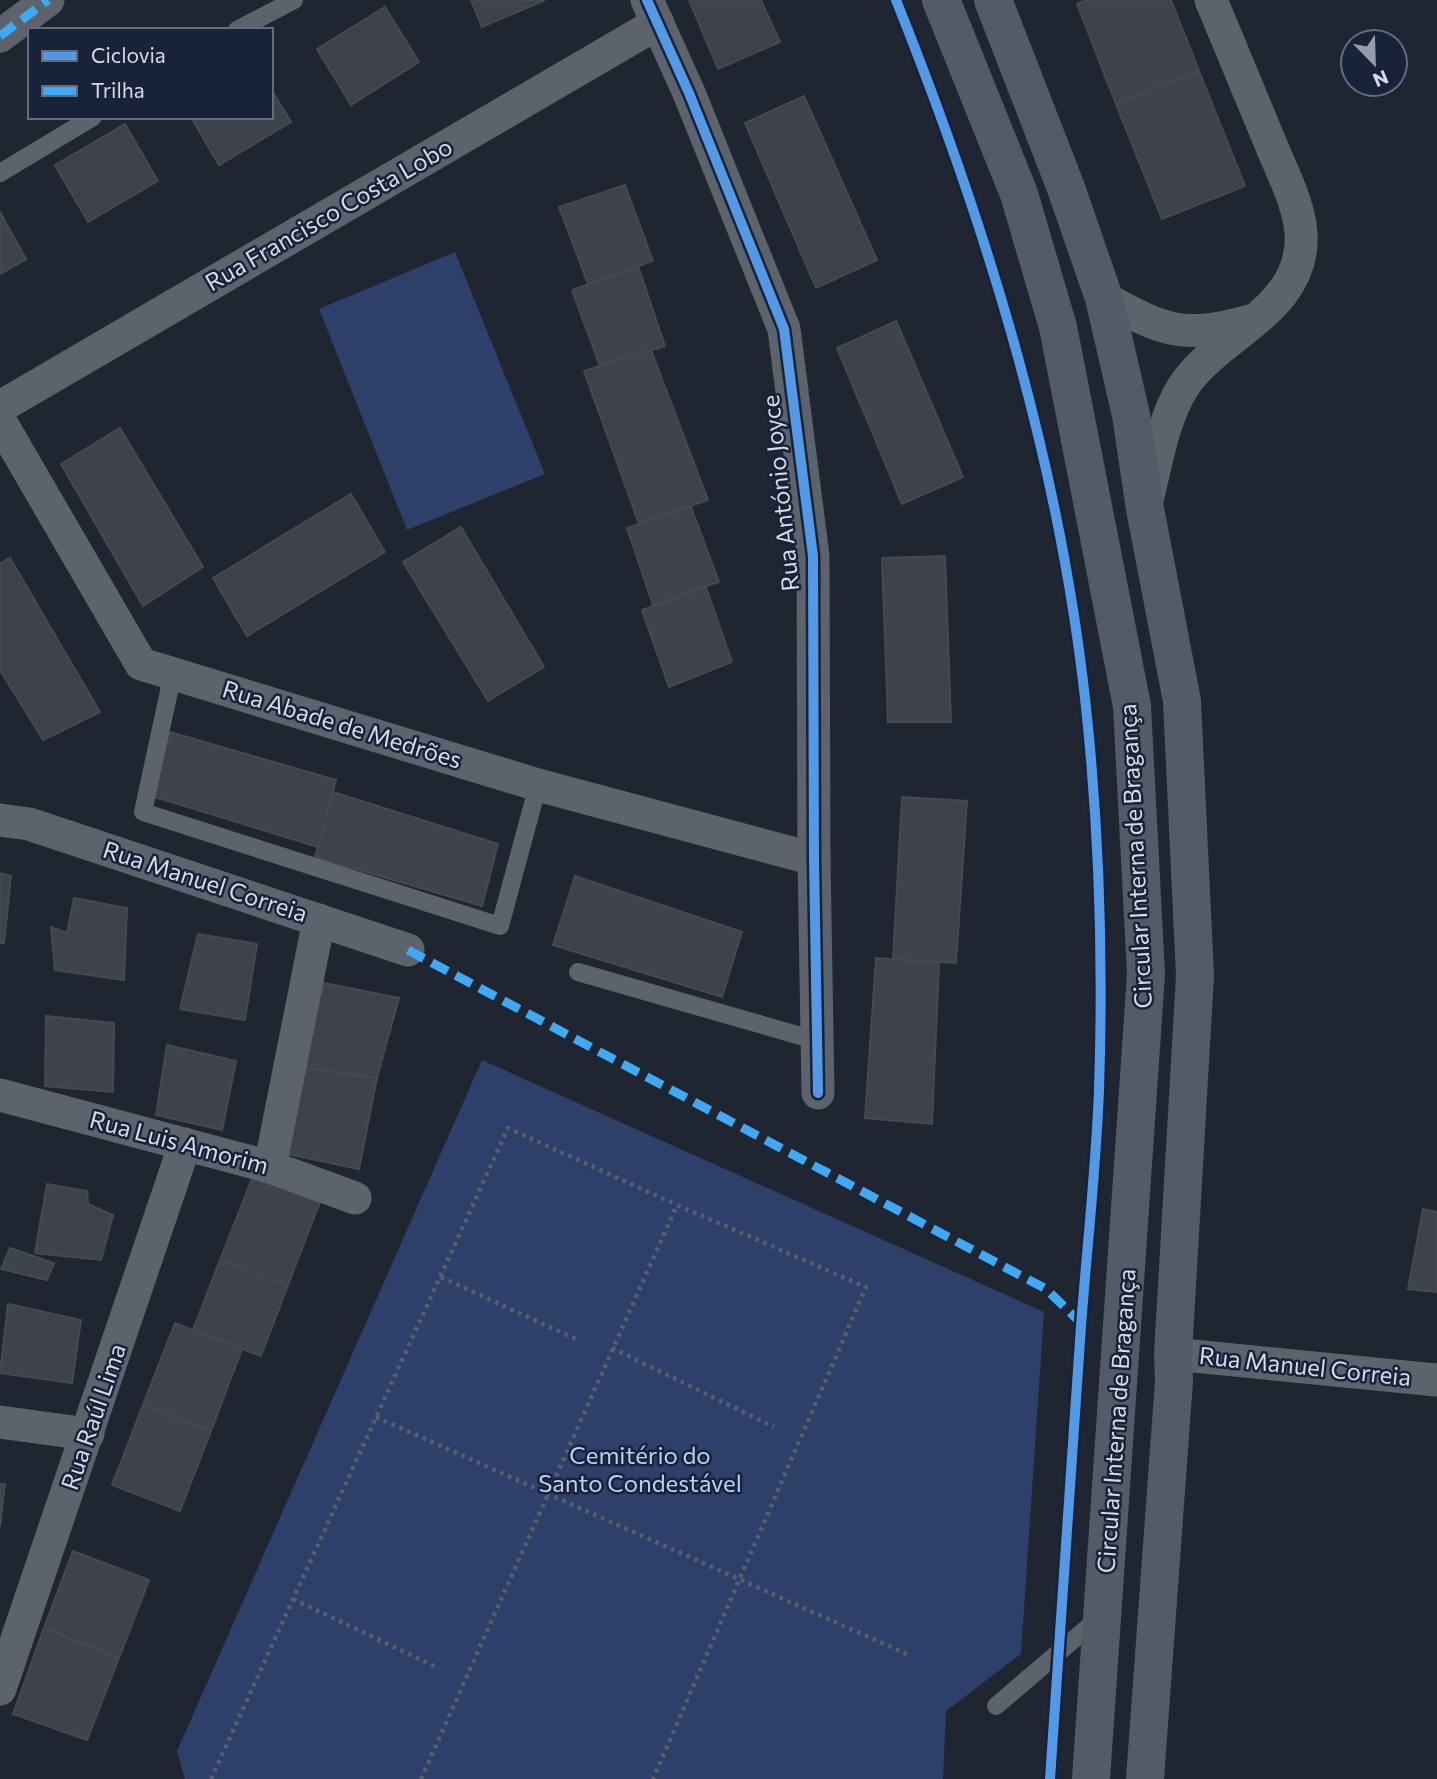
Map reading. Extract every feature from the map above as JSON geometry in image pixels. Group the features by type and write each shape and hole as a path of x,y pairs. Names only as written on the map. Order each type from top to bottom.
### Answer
{"main road":[{"name":"Circular Interna de Bragança","path":"941,0 1018,194 1058,327 1132,706 1146,974 1091,1779"},
{"name":"Circular Interna de Bragança","path":"993,0 1066,188 1104,298 1131,415 1145,509 1182,701 1195,975 1173,1354 1173,1395 1144,1779"}],"street":[{"path":"0,36 48,0"},
{"path":"1145,509 1165,430 1182,388 1213,355 1261,317 1281,296 1295,273 1301,232 1284,178 1211,0"},
{"name":"Rua Francisco Costa Lobo","path":"0,407 652,12"},
{"name":"Rua António Joyce","path":"652,12 689,93 784,329 813,556 818,1093"},
{"path":"1104,298 1147,322 1185,332 1226,327 1261,317"},
{"name":"Rua Abade de Medrões","path":"0,421 141,664 538,785 814,859"},
{"name":"Rua Manuel Correia","path":"0,820 29,824 408,950"},
{"path":"270,1167 319,920"},
{"name":"Rua Luis Amorim","path":"0,1096 270,1167 355,1198"},
{"name":"Rua Raúl Lima","path":"0,1689 185,1144"},
{"name":"Rua Manuel Correia","path":"1173,1354 1437,1380"},
{"path":"0,1422 88,1434"}],"lane":[{"path":"241,28 295,0"},
{"path":"0,173 90,119"},
{"path":"173,673 143,812 499,926 538,785"},
{"path":"578,972 818,1041"},
{"path":"996,1706 1103,1615"}],"path":[{"path":"211,1779 509,1128 866,1287 653,1779"},
{"path":"421,1779 677,1205"},
{"path":"441,1277 580,1341"},
{"path":"612,1348 774,1427"},
{"path":"376,1417 909,1655"},
{"path":"293,1599 434,1666"}],"green space":[{"path":"455,252 545,474 407,530 319,309"},
{"name":"Cemitério do Santo Condestável","path":"482,1060 1044,1312 1021,1654 946,1711 943,1779 185,1779 177,1751"}],"building":[{"path":"471,0 545,0 482,27"},
{"path":"689,0 761,0 780,42 718,69"},
{"path":"1087,0 1171,0 1199,71 1116,104 1077,4"},
{"path":"385,7 419,62 351,105 317,49"},
{"path":"1199,71 1245,186 1162,219 1116,104"},
{"path":"273,92 291,122 219,165 192,119 273,119"},
{"path":"804,96 877,260 816,288 745,123"},
{"path":"125,124 158,181 88,222 55,165"},
{"path":"625,185 653,261 588,284 559,207"},
{"path":"0,212 26,259 0,274"},
{"path":"638,266 665,346 600,366 572,290"},
{"path":"896,321 963,477 902,504 837,348"},
{"path":"651,350 708,500 639,524 584,371"},
{"path":"120,428 203,567 143,606 61,464"},
{"path":"351,494 385,552 247,636 213,578"},
{"path":"691,507 719,582 653,605 627,528"},
{"path":"461,527 544,667 488,701 403,562"},
{"path":"945,556 951,722 888,722 882,558"},
{"path":"10,558 100,712 43,740 0,670 0,564"},
{"path":"706,587 732,662 669,687 642,610"},
{"path":"170,732 336,780 318,847 152,796"},
{"path":"333,792 498,844 482,906 315,857"},
{"path":"902,797 967,801 956,963 893,959"},
{"path":"0,873 11,876 4,943 0,943"},
{"path":"575,876 742,932 722,997 553,945"},
{"path":"74,898 127,908 124,980 55,970 51,927 67,933"},
{"path":"198,934 257,944 245,1020 180,1009"},
{"path":"876,958 939,963 932,1124 865,1118"},
{"path":"324,983 399,998 377,1078 304,1068"},
{"path":"46,1016 114,1023 113,1092 45,1086"},
{"path":"167,1045 236,1061 222,1130 156,1115"},
{"path":"304,1068 377,1078 359,1169 287,1154"},
{"path":"253,1176 320,1202 288,1285 220,1260"},
{"path":"47,1184 87,1191 88,1204 113,1215 101,1260 35,1253"},
{"path":"1423,1209 1437,1212 1437,1292 1408,1289"},
{"path":"10,1248 54,1263 47,1280 1,1269"},
{"path":"220,1260 288,1285 261,1356 193,1330"},
{"path":"8,1304 81,1320 72,1383 0,1373"},
{"path":"175,1323 242,1349 211,1431 143,1405"},
{"path":"143,1405 211,1431 180,1511 112,1485"},
{"path":"0,1484 5,1484 0,1527"},
{"path":"73,1551 149,1580 119,1658 44,1628"},
{"path":"44,1628 119,1658 87,1740 13,1714"}],"marked path":[{"path":"0,36 48,0"},
{"path":"408,950 1046,1289 1082,1324"}],"cycle path":[{"path":"647,0 689,93 784,329 813,556 818,1093"},
{"path":"896,0 962,176 1018,357 1061,541 1077,634 1092,772 1100,908 1099,1090 1050,1779"}]}
